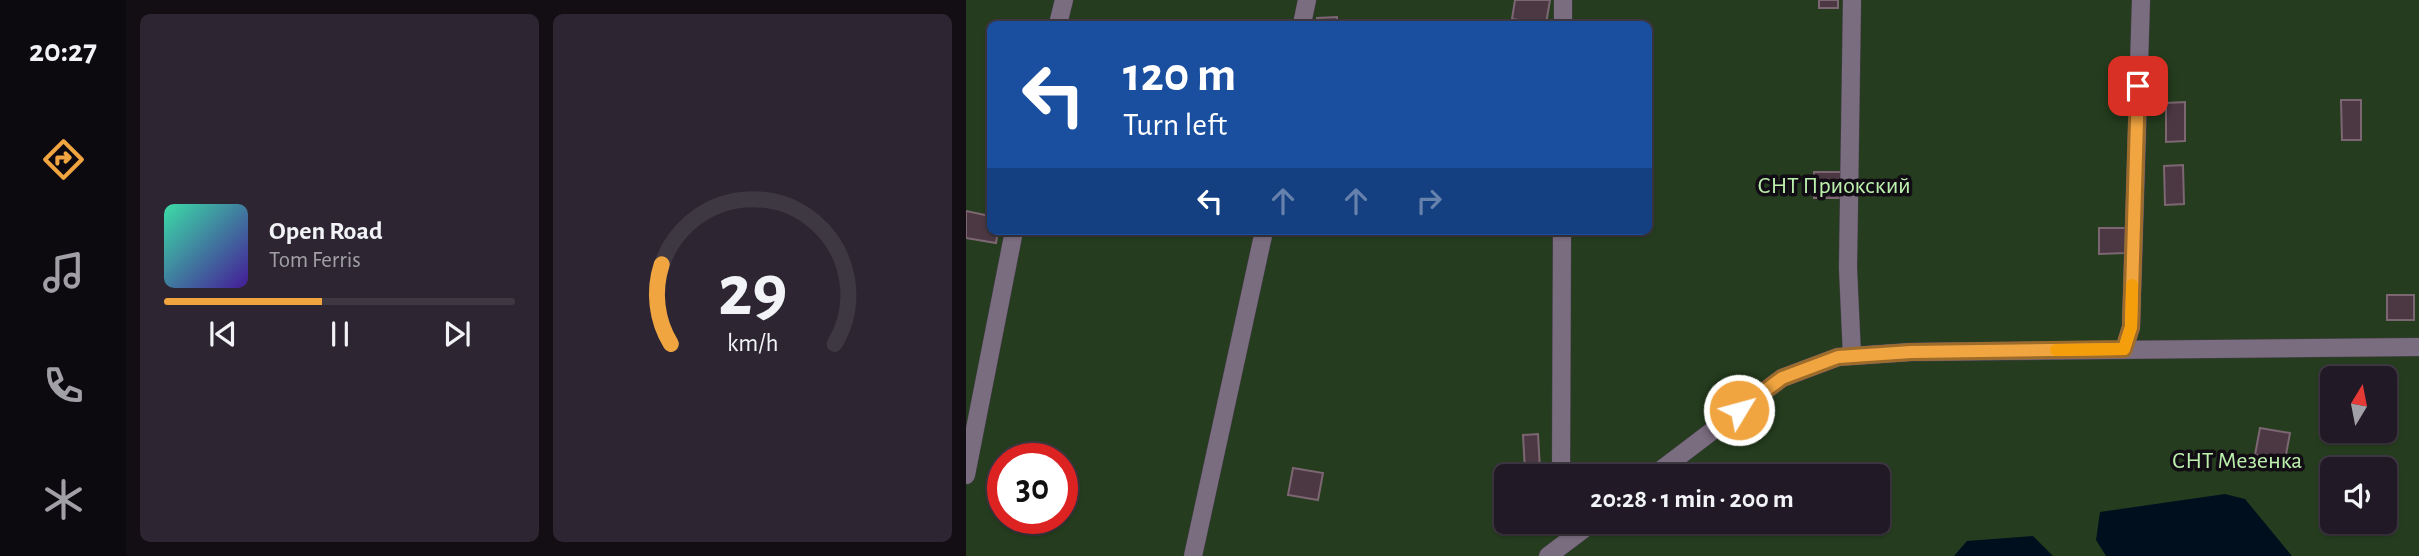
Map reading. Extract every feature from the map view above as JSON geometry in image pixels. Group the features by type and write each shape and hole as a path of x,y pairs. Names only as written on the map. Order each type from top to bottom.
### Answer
{"street":[{"path":"1059,21 1064,0"},
{"path":"1303,21 1307,0"},
{"path":"1563,0 1563,21"},
{"path":"1852,0 1848,268 1852,356"},
{"path":"2124,349 2131,327 2141,0"},
{"path":"966,475 1013,235"},
{"path":"1193,556 1263,235"},
{"path":"1561,464 1562,235"},
{"path":"1669,464 1782,378 1838,357 1911,352 2419,347"},
{"path":"1548,556 1573,534"}],"green space":[{"name":"СНТ Приокский","path":"966,0 2419,0 2419,556 966,556"}],"water":[{"path":"2225,494 2245,499 2292,556 2106,556 2096,540 2100,512"},
{"path":"2033,536 2053,556 1954,556 1967,541"}],"building":[{"path":"1515,0 1550,0 1546,21 1512,19"},
{"path":"1819,0 1838,0 1838,8 1819,8"},
{"path":"1337,17 1337,21 1317,21 1317,18"},
{"path":"2341,100 2361,100 2361,140 2342,140"},
{"path":"2185,102 2185,141 2166,142 2166,103"},
{"path":"2183,165 2184,204 2165,205 2164,166"},
{"path":"1814,172 1841,172 1841,198 1814,198"},
{"path":"966,211 987,215 987,235 997,235 996,243 966,238"},
{"path":"2099,228 2126,228 2125,253 2099,254"},
{"path":"2387,295 2414,295 2414,320 2387,320"},
{"path":"2260,428 2290,433 2285,460 2255,455"},
{"path":"1538,434 1540,464 1525,464 1523,435"},
{"path":"1293,468 1323,473 1318,500 1288,495"}],"slow traffic":[{"path":"2056,350 2124,349 2131,327 2132,285"}],"route":[{"path":"1739,410 1782,378 1838,357 1911,352 2124,349 2131,327 2138,86"}],"park label":[{"name":"СНТ Мезенка","path":"2237,460"}]}
